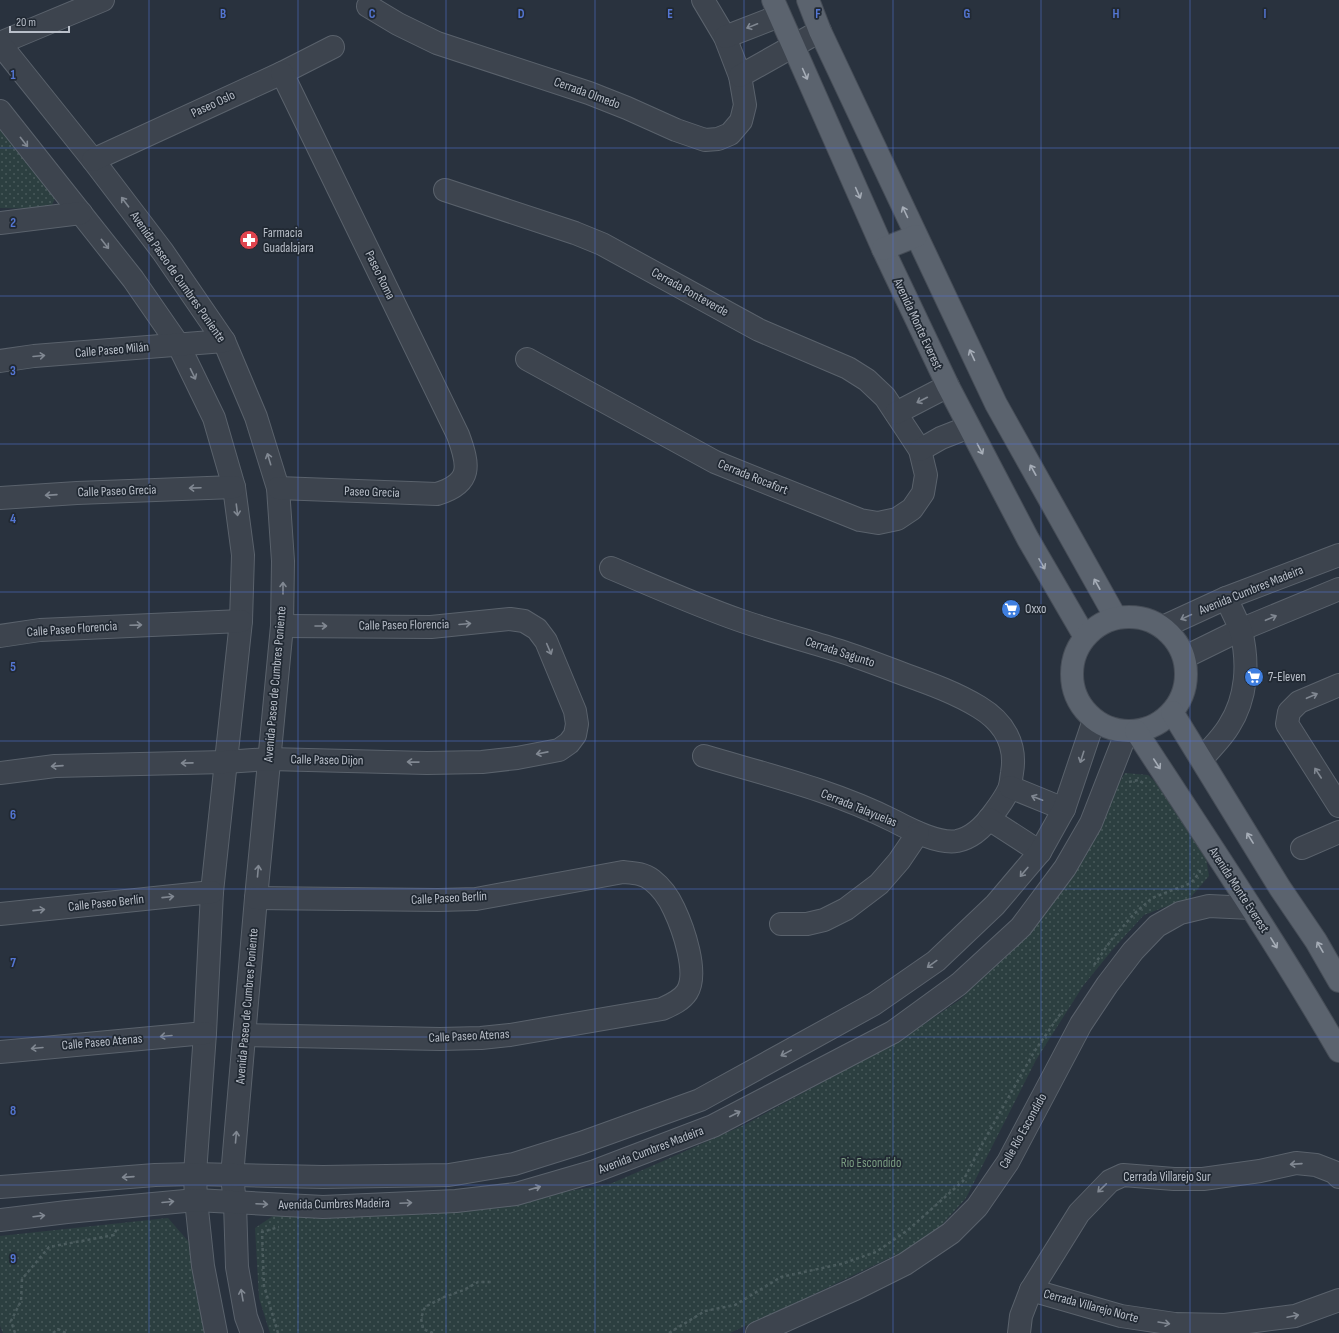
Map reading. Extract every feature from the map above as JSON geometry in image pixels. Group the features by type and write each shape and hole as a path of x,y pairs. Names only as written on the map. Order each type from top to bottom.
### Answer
{"main road":[{"path":"808,0 820,31 996,404 1116,618"},
{"name":"Avenida Monte Everest","path":"776,8 883,249 968,427 1028,539 1085,637"},
{"path":"883,249 916,236"},
{"path":"1141,617 1164,627 1177,640 1185,657 1187,677 1182,696 1172,712 1156,725 1131,731 1094,720 1079,702 1072,680 1074,657 1085,637 1099,625 1116,618 1141,617"},
{"path":"1172,712 1280,888 1316,941 1339,981"},
{"name":"Avenida Monte Everest","path":"1131,731 1252,908 1339,1051"}],"street":[{"path":"0,43 103,0"},
{"path":"703,0 732,57"},
{"name":"Cerrada Olmedo","path":"368,6 398,24 438,42 589,93 676,130 705,140 718,139 730,134 741,121 745,105 732,57"},
{"path":"732,57 776,8"},
{"path":"732,57 793,46 820,31"},
{"name":"Avenida Paseo de Cumbres Poniente","path":"0,43 93,160 163,252 224,340 256,417 278,488 283,561 282,626 256,898 232,1176 235,1202 237,1267 246,1317 252,1333"},
{"name":"Paseo Oslo","path":"93,160 282,73 333,47"},
{"name":"Paseo Roma","path":"282,73 458,435 465,454 466,470 461,480"},
{"path":"0,111 133,279 178,344 214,418 234,487 243,555 241,621 212,892 205,1033 195,1174 196,1200 203,1266 216,1333"},
{"name":"Cerrada Ponteverde","path":"445,190 575,233 602,244 759,330 848,368 866,380 885,397 915,441"},
{"path":"0,223 81,214"},
{"name":"Calle Paseo Milán","path":"0,361 34,356 224,340"},
{"name":"Cerrada Rocafort","path":"528,359 715,462 860,520 878,522 897,519 912,509 924,493 926,475 915,441"},
{"path":"896,413 948,386"},
{"path":"915,441 941,438 968,427"},
{"name":"Paseo Grecia","path":"278,488 437,494 449,490 461,480"},
{"name":"Calle Paseo Grecia","path":"0,498 77,493 234,487"},
{"name":"Avenida Cumbres Madeira","path":"1164,627 1226,598 1339,555"},
{"name":"Cerrada Sagunto","path":"611,568 670,594 739,620 844,653 931,684 980,707 999,722 1011,741 1014,761 1000,803"},
{"path":"1185,657 1240,630 1339,589"},
{"path":"1202,759 1230,726 1239,707 1243,690 1246,668 1244,649 1240,630 1226,598"},
{"name":"Calle Paseo Florencia","path":"282,626 431,627 510,619 524,621 537,629 546,641 575,711 577,724 575,735"},
{"name":"Calle Paseo Florencia","path":"0,636 40,630 241,621"},
{"path":"1339,685 1299,702 1289,712 1287,724 1339,806"},
{"name":"Avenida Cumbres Madeira","path":"0,1187 155,1175 195,1174 323,1177 448,1175 514,1164 566,1148 700,1100 874,1004 936,961 995,905 1040,852 1064,809 1094,720"},
{"name":"Avenida Cumbres Madeira","path":"0,1220 196,1200 323,1207 456,1201 516,1194 595,1172 713,1126 893,1032 953,988 1021,927 1065,868 1091,823 1131,731"},
{"name":"Calle Paseo Dijon","path":"0,773 55,766 226,762 269,759 427,763 482,762 517,758 560,750 569,743 575,735"},
{"name":"Cerrada Talayuelas","path":"704,756 815,790 885,817 918,833 943,840 957,841 974,834 1000,803"},
{"path":"1000,803 1064,809"},
{"path":"1000,803 1040,852"},
{"path":"1302,848 1339,832"},
{"path":"781,924 806,924 824,920 846,909 879,884 899,861 918,833"},
{"name":"Calle Paseo Berlín","path":"256,898 476,899 622,872 641,874 651,879 661,888 674,908 683,930 692,970 691,982 687,992"},
{"name":"Calle Paseo Berlín","path":"0,914 212,892"},
{"name":"Calle Río Escondido","path":"757,1333 862,1286 905,1264 950,1233 977,1207 1008,1162 1081,1024 1107,985 1133,951 1157,926 1180,913 1209,906 1252,908"},
{"name":"Calle Paseo Atenas","path":"244,1035 440,1039 481,1038 662,1009 676,1003 687,992"},
{"name":"Calle Paseo Atenas","path":"0,1052 205,1033"},
{"path":"816,1037 832,1064"},
{"path":"700,1100 713,1126"},
{"name":"Cerrada Villarejo Sur","path":"1019,1333 1021,1316 1031,1290 1079,1213 1110,1181 1123,1175 1174,1179 1204,1179 1296,1164 1316,1165 1336,1175"},
{"name":"Cerrada Villarejo Norte","path":"1031,1290 1121,1316 1174,1324 1225,1325 1295,1316 1339,1300"}],"path":[{"path":"1128,783 1138,780 1149,787"},
{"path":"1090,970 1112,939 1134,914 1152,898 1191,883 1200,872 1199,866"},
{"path":"669,1333 704,1311 735,1305 781,1277 841,1264 876,1252 908,1230 963,1181 1034,1052 1064,1008"},
{"path":"15,1333 11,1321 21,1301 22,1279 49,1247 114,1235 129,1206"},
{"path":"278,1333 264,1286 262,1232 282,1226"},
{"path":"433,1333 423,1329 421,1318 425,1307 444,1297 464,1290 478,1282 491,1282"},
{"path":"53,1333 58,1329 66,1333"}],"green space":[{"path":"0,115 60,188 50,209 0,208"},
{"name":"Rio Escondido","path":"1125,773 1148,775 1177,803 1204,846 1209,876 1185,904 1165,907 1144,915 1113,949 1083,986 1036,1060 966,1198 929,1239 730,1333 270,1333 259,1298 255,1228 273,1216 534,1197 610,1184 746,1124 904,1038 961,999 1010,947 1054,890"},
{"path":"168,1218 202,1257 219,1333 3,1333 0,1326 0,1236"}],"place":[{"name":"Farmacia Guadalajara","path":"249,240"},
{"name":"Oxxo","path":"1011,609"},
{"name":"7-Eleven","path":"1254,677"}]}
